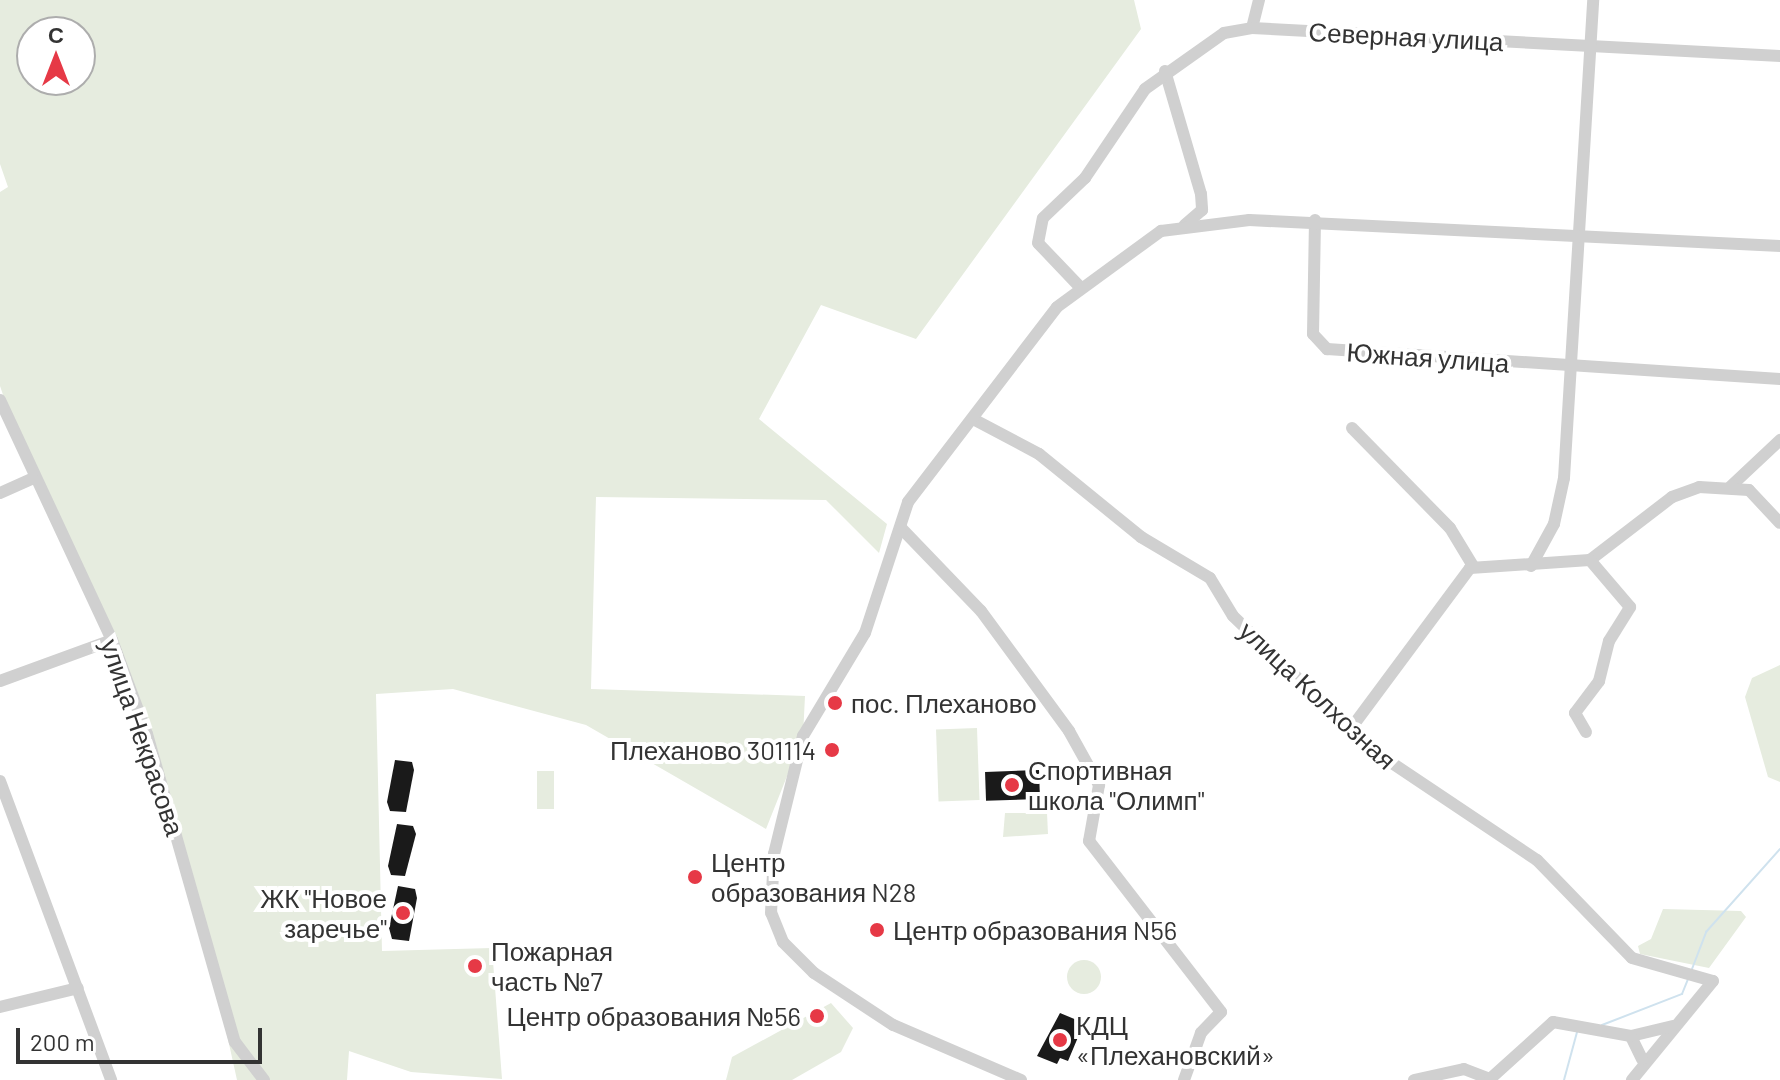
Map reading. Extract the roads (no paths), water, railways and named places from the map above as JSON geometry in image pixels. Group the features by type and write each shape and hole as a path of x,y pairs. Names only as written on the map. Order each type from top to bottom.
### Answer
{"street":[{"path":"1252,28 1259,0"},
{"path":"1531,566 1562,494 1593,0"},
{"name":"Северная улица","path":"1079,286 1038,243 1043,218 1085,178 1145,89 1209,39 1252,28 1780,56"},
{"path":"1165,71 1201,194 1202,210 1178,227"},
{"path":"1021,1080 878,1016 806,968 772,920 774,854 803,736 859,647 902,529 927,471 973,419 1079,286 1146,238 1178,227 1315,220 1780,246"},
{"name":"Южная улица","path":"1315,220 1313,330 1321,346 1780,379"},
{"name":"улица Некрасова","path":"0,400 32,479 112,640 147,734 235,1042 255,1078"},
{"name":"улица Колхозная","path":"973,419 1039,454 1130,529 1210,578 1233,616 1392,767 1537,860 1632,958 1713,981 1676,1025"},
{"path":"1352,428 1450,528 1473,566"},
{"path":"1730,487 1780,440"},
{"path":"0,493 32,479"},
{"path":"1352,727 1436,621 1458,577 1473,566 1531,566 1590,560 1679,493 1730,487 1753,493 1780,523"},
{"path":"902,529 981,611 1069,731 1100,790 1089,841 1221,1012 1202,1031 1184,1080"},
{"path":"1586,732 1574,723 1575,713 1599,681 1609,641 1630,607 1590,560"},
{"path":"0,681 112,640"},
{"path":"0,781 111,1080"},
{"path":"0,1007 78,988"},
{"path":"1414,1080 1464,1069 1490,1079 1539,1028 1553,1022 1631,1036 1676,1025"},
{"path":"1632,1080 1642,1059 1676,1025"},
{"path":"1631,1036 1642,1059"}],"waterway":[{"path":"1692,969 1706,932 1780,849"},
{"path":"1602,1025 1682,994 1688,979"},
{"path":"1564,1080 1577,1032"}],"place":[{"name":"пос. Плеханово","path":"835,703"},
{"name":"Плеханово 301114","path":"832,750"},
{"name":"Спортивная школа \"Олимп\"","path":"1012,785"},
{"name":"Центр образования N28","path":"695,877"},
{"name":"ЖК \"Новое заречье\"","path":"403,913"},
{"name":"Центр образования N56","path":"877,930"},
{"name":"Пожарная часть №7","path":"475,966"},
{"name":"Центр образования №56","path":"817,1016"},
{"name":"КДЦ «Плехановский»","path":"1060,1040"}]}
